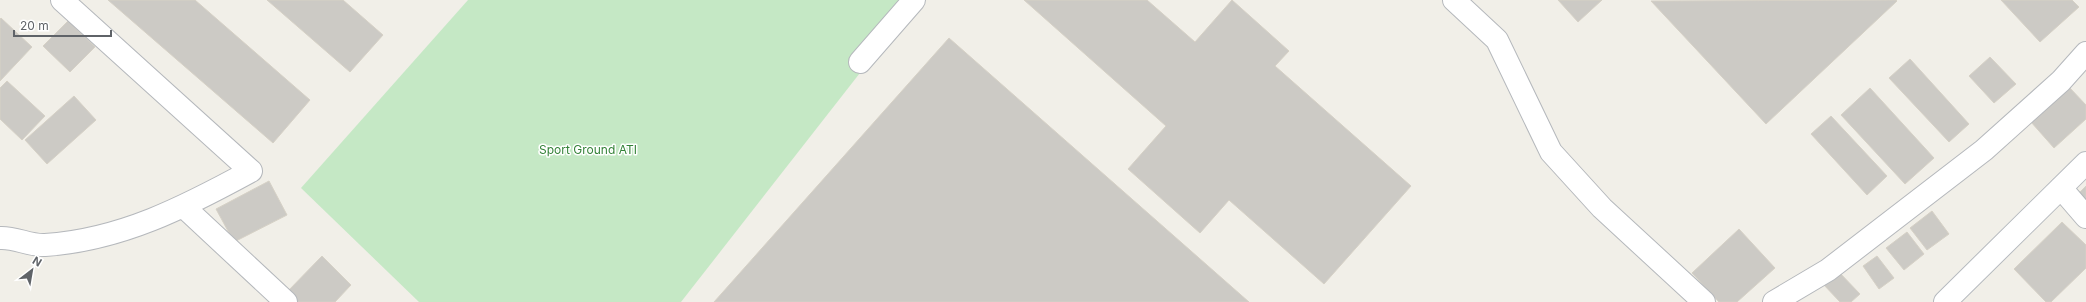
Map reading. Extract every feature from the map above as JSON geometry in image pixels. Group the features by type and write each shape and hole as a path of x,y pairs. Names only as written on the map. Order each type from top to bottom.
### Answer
{"street":[{"path":"0,238 9,237 43,246 89,240 184,207 251,171 62,0"},
{"path":"860,62 914,0"},
{"path":"1454,0 1497,40 1551,152 1602,208 1704,302"},
{"path":"1774,302 1828,270 1984,150 2061,81 2086,53"},
{"path":"1945,302 2086,163"},
{"path":"2061,188 2086,217"},
{"path":"184,207 286,302"}],"green space":[{"name":"Sport Ground ATI","path":"468,0 917,0 681,302 419,302 301,188"}],"building":[{"path":"108,0 195,0 310,100 273,143"},
{"path":"267,0 343,0 383,35 350,72"},
{"path":"1024,0 1147,0 1195,42 1232,0 1289,51 1275,66 1411,186 1324,284 1229,200 1200,233 1128,169 1166,126"},
{"path":"1558,0 1602,0 1578,22"},
{"path":"2001,0 2072,0 2079,7 2040,42"},
{"path":"1651,1 1897,1 1766,124"},
{"path":"1,18 32,47 0,81 0,19"},
{"path":"68,21 95,47 70,72 43,46"},
{"path":"949,38 1249,302 714,302"},
{"path":"1990,57 2016,84 1994,103 1969,76"},
{"path":"1910,59 1969,124 1949,142 1889,78"},
{"path":"7,81 45,116 22,140 0,119 0,88"},
{"path":"2069,87 2086,105 2086,119 2054,148 2031,122"},
{"path":"1870,88 1934,158 1905,184 1841,115"},
{"path":"74,96 96,120 47,164 25,140"},
{"path":"1831,116 1887,176 1867,195 1811,134"},
{"path":"269,181 287,215 234,242 216,209"},
{"path":"2086,186 2086,210 2074,198"},
{"path":"1932,211 1949,234 1927,250 1910,228"},
{"path":"2062,222 2086,245 2086,268 2051,302 2046,302 2014,269"},
{"path":"1739,229 1775,268 1737,302 1719,302 1692,273"},
{"path":"1907,232 1924,254 1904,270 1886,248"},
{"path":"322,256 351,285 335,302 297,302 287,292"},
{"path":"1877,256 1894,278 1879,289 1863,266"},
{"path":"1837,270 1860,294 1851,302 1840,302 1823,284"}]}
